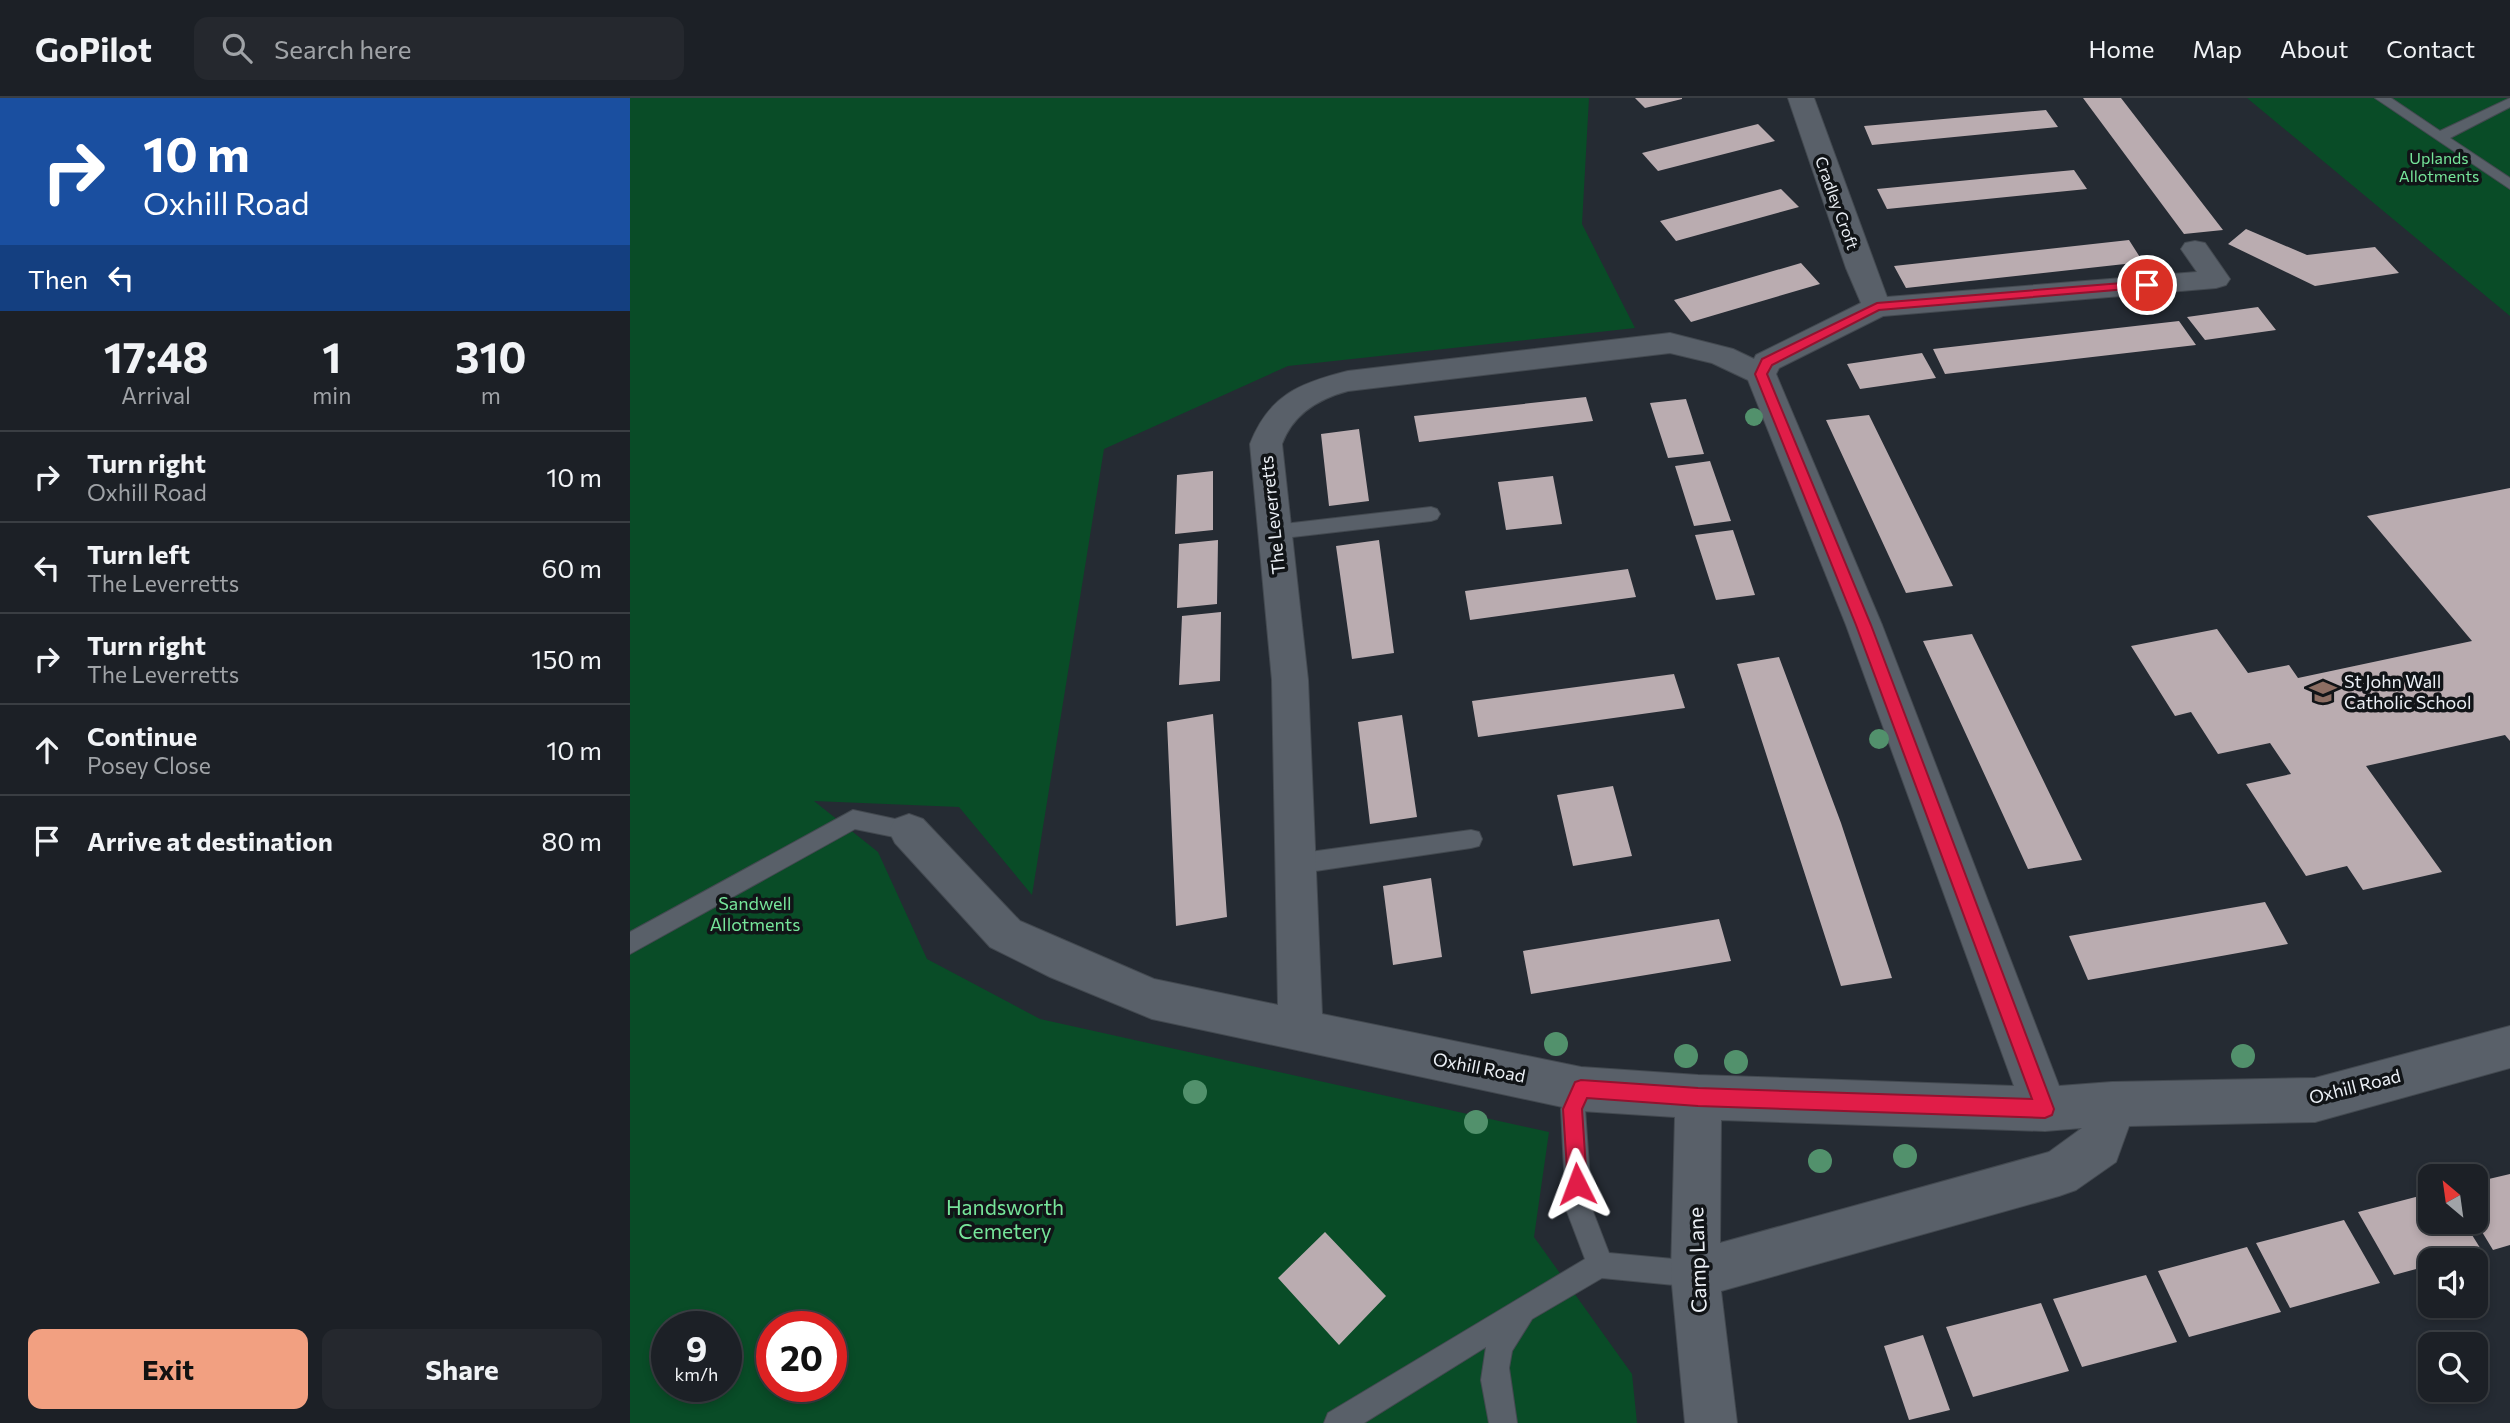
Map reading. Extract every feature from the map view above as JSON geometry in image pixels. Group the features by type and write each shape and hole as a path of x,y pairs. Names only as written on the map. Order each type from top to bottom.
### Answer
{"street":[{"name":"Cradley Croft","path":"1801,98 1846,229 1877,307"},
{"path":"2045,1109 1864,625 1761,374 1767,362 1796,345 1877,307 2216,279 2194,249"},
{"name":"The Leverretts","path":"1301,1032 1290,680 1266,444 1270,428 1285,409 1324,386 1670,343 1722,356 1761,374"},
{"name":"Oxhill Road","path":"909,831 1004,934 1152,999 1581,1089 1698,1097 2045,1109 2112,1104 2315,1100 2510,1047"},
{"name":"Camp Lane","path":"1698,1097 1695,1274 1711,1423"},
{"path":"1695,1274 2060,1173 2100,1146 2112,1104"}],"lane":[{"path":"2382,98 2510,185"},
{"path":"2440,138 2510,102"},
{"path":"1275,532 1431,514"},
{"path":"630,944 853,819 909,831"},
{"path":"1295,864 1471,839"},
{"path":"1581,1089 1573,1109 1579,1209 1601,1265"},
{"path":"1338,1423 1531,1304 1601,1265 1695,1274"},
{"path":"1503,1423 1494,1379 1501,1338 1531,1304"}],"green space":[{"path":"630,98 1589,98 1582,224 1635,328 1288,366 1104,449 1032,895 959,807 814,801 878,852 927,959 1040,1019 1549,1132 1534,1237 1632,1374 1637,1423 630,1423"},
{"name":"Uplands Allotments","path":"2247,98 2510,98 2510,316"}],"building":[{"path":"1635,98 1682,98 1682,99 1645,108"},
{"path":"2083,98 2121,98 2223,230 2184,234"},
{"path":"2046,110 2058,127 1872,145 1864,126"},
{"path":"1758,124 1775,141 1658,171 1642,153"},
{"path":"2074,170 2087,189 1887,209 1877,189"},
{"path":"1781,189 1799,207 1676,241 1660,221"},
{"path":"2246,229 2307,255 2375,247 2399,273 2315,286 2228,244"},
{"path":"2129,240 2143,262 1906,288 1894,266"},
{"path":"1801,263 1820,284 1691,322 1674,300"},
{"path":"2258,307 2276,330 2205,340 2187,317"},
{"path":"2179,321 2196,345 1945,374 1933,349"},
{"path":"1922,353 1936,378 1860,389 1847,364"},
{"path":"1586,397 1593,421 1419,442 1414,416"},
{"path":"1686,399 1704,454 1668,458 1650,403"},
{"path":"1869,415 1953,586 1906,593 1826,420"},
{"path":"1359,429 1369,501 1329,506 1321,434"},
{"path":"1710,461 1731,521 1694,526 1675,466"},
{"path":"1213,471 1213,530 1175,534 1177,475"},
{"path":"1553,476 1562,524 1506,530 1498,482"},
{"path":"2510,488 2510,741 2505,735 2366,766 2442,872 2363,890 2347,866 2306,876 2246,784 2291,774 2270,743 2218,754 2191,712 2175,716 2131,646 2217,629 2248,673 2289,665 2298,678 2472,641 2367,516"},
{"path":"1733,530 1755,595 1716,600 1695,535"},
{"path":"1218,540 1217,604 1177,608 1179,544"},
{"path":"1379,540 1394,653 1352,659 1336,546"},
{"path":"1628,569 1636,597 1470,620 1465,591"},
{"path":"1221,612 1220,681 1179,685 1182,616"},
{"path":"1972,634 2082,860 2028,869 1923,641"},
{"path":"1779,657 1841,823 1892,978 1841,986 1737,664"},
{"path":"1674,674 1685,708 1478,737 1472,701"},
{"path":"1213,714 1227,917 1176,926 1167,722"},
{"path":"1402,715 1417,817 1370,824 1358,722"},
{"path":"1613,786 1632,856 1573,866 1557,795"},
{"path":"1431,878 1442,957 1393,965 1383,886"},
{"path":"2265,902 2288,944 2088,980 2069,936"},
{"path":"1719,919 1731,961 1531,994 1523,951"},
{"path":"2510,1174 2510,1245 2493,1250 2483,1234 2488,1234 2488,1179"},
{"path":"2418,1196 2418,1234 2471,1234 2480,1248 2418,1248 2418,1269 2394,1275 2358,1212"},
{"path":"2344,1220 2380,1283 2290,1308 2256,1243"},
{"path":"1325,1232 1386,1296 1339,1345 1278,1278"},
{"path":"2247,1247 2281,1312 2189,1337 2158,1271"},
{"path":"2146,1275 2177,1342 2082,1367 2053,1299"},
{"path":"2041,1303 2069,1371 1973,1397 1946,1327"},
{"path":"1923,1335 1950,1410 1909,1420 1884,1346"}],"place":[{"name":"St John Wall Catholic School","path":"2323,692"}],"route":[{"path":"1577,1184 1573,1109 1581,1089 1698,1097 2045,1109 1864,625 1761,374 1767,362 1796,345 1877,307 2147,285"}],"park label":[{"name":"Sandwell Allotments","path":"755,914"},
{"name":"Handsworth Cemetery","path":"1005,1220"}]}
